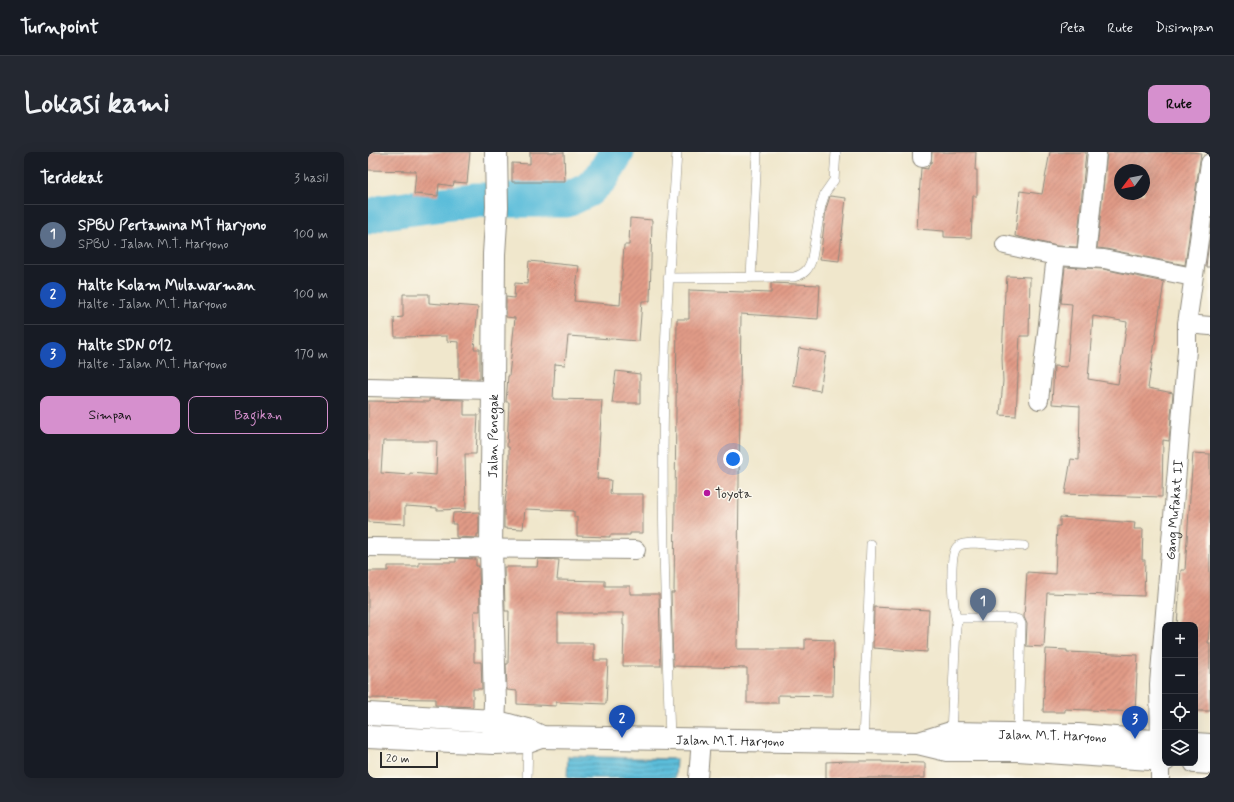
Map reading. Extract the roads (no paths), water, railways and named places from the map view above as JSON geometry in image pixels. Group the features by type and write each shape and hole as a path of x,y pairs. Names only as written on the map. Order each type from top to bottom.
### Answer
{"main road":[{"name":"Jalan Penegak","path":"493,743 494,721 491,549 494,254 497,207 496,152"},
{"name":"Jalan M.T. Haryono","path":"368,714 494,721 533,736"},
{"name":"Jalan M.T. Haryono","path":"918,743 951,733 1018,742 1162,756"},
{"name":"Jalan M.T. Haryono","path":"368,737 493,743 533,736 918,743 947,750 1018,742"},
{"path":"1198,744 1210,746"},
{"path":"1198,762 1210,763"}],"street":[{"path":"1086,257 1097,152"},
{"name":"Gang Mufakat II","path":"1162,756 1159,684 1187,350 1187,324 1210,163"},
{"path":"1005,245 1056,256 1104,259 1193,277"},
{"path":"1039,400 1056,256"},
{"path":"1187,324 1210,326"},
{"path":"368,387 493,390"},
{"path":"368,547 636,550"},
{"path":"698,778 701,739"}],"lane":[{"path":"670,738 664,555 664,391 668,278 677,152"},
{"path":"751,278 757,152"},
{"path":"668,278 794,277 806,272 812,258 821,205 825,193 834,180 836,152"},
{"path":"864,742 871,544"},
{"path":"958,621 955,615 952,588 953,556 956,548 964,544 1024,546"},
{"path":"951,733 956,627 958,621 961,618 1013,618 1020,621 1018,742"},
{"path":"527,778 533,736"}],"water":[{"path":"568,756 676,759 675,778 567,778"}],"waterway":[{"path":"368,217 383,212 474,200 567,200 588,190 601,178 617,152"}],"place":[{"name":"Toyota","path":"707,493"},
{"name":"SPBU Pertamina MT Haryono","path":"983,621"},
{"name":"Halte Kolam Mulawarman","path":"622,738"},
{"name":"Halte SDN 012","path":"1135,739"}]}
